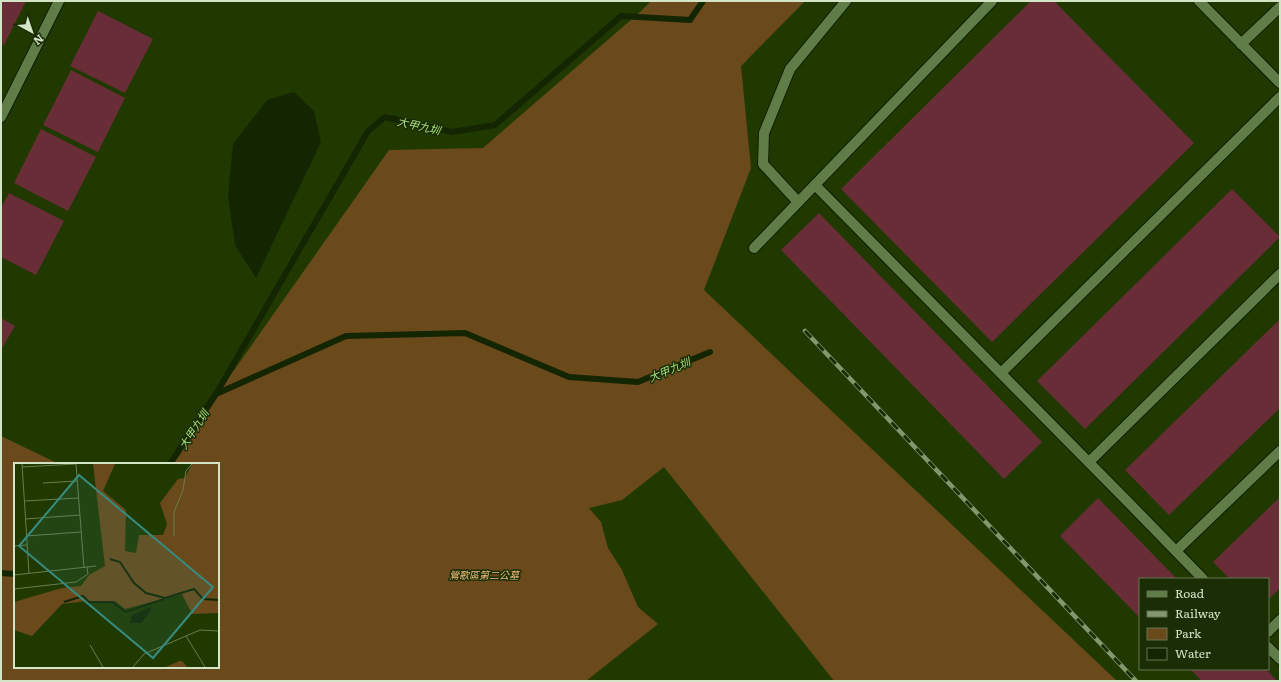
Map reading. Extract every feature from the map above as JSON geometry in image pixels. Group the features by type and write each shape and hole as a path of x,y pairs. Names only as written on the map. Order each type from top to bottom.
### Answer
{"street":[{"path":"1,117 59,1"},
{"path":"798,202 763,164 764,133 790,68 846,1"},
{"path":"754,248 992,1"},
{"path":"1199,1 1280,83"},
{"path":"1241,44 1280,7"},
{"path":"1001,373 1280,97"},
{"path":"815,185 1202,578"},
{"path":"1089,462 1280,274"},
{"path":"1176,551 1280,451"},
{"path":"1269,631 1280,620"},
{"path":"1269,648 1280,659"}],"green space":[{"name":"鶯歌區第二公墓","path":"651,1 805,1 741,66 751,168 704,290 1117,681 834,681 664,467 622,500 589,508 601,522 608,548 622,570 638,607 658,624 586,681 1,681 1,436 57,463 14,463 14,668 219,668 219,463 169,463 389,150 483,148"}],"water":[{"path":"294,92 314,111 321,142 256,278 235,245 228,196 233,144 267,100"}],"building":[{"path":"1,1 26,1 4,45 1,43"},
{"path":"1031,1 1054,1 1194,143 992,342 841,189"},
{"path":"98,11 153,39 125,93 70,66"},
{"path":"71,70 125,98 98,152 43,125"},
{"path":"41,129 96,157 68,211 14,183"},
{"path":"1232,189 1280,237 1085,429 1037,381"},
{"path":"9,193 64,221 36,275 1,257 1,208"},
{"path":"819,213 1042,442 1004,479 781,250"},
{"path":"1,318 15,326 1,350"},
{"path":"1280,319 1280,408 1169,515 1125,470"},
{"path":"1280,497 1280,588 1269,599 1269,578 1229,578 1213,562"},
{"path":"1098,498 1176,578 1139,578 1139,617 1060,536"},
{"path":"1191,670 1267,670 1277,681 1202,681"}],"waterway":[{"name":"大甲九圳","path":"216,394 368,131 385,117 452,132 495,125 621,16 690,20 703,1"},
{"name":"大甲九圳","path":"171,463 216,394 346,336 465,333 569,377 638,382 710,352"},
{"name":"大甲九圳","path":"1,573 14,574"}],"railway":[{"path":"805,331 1136,681"}]}
